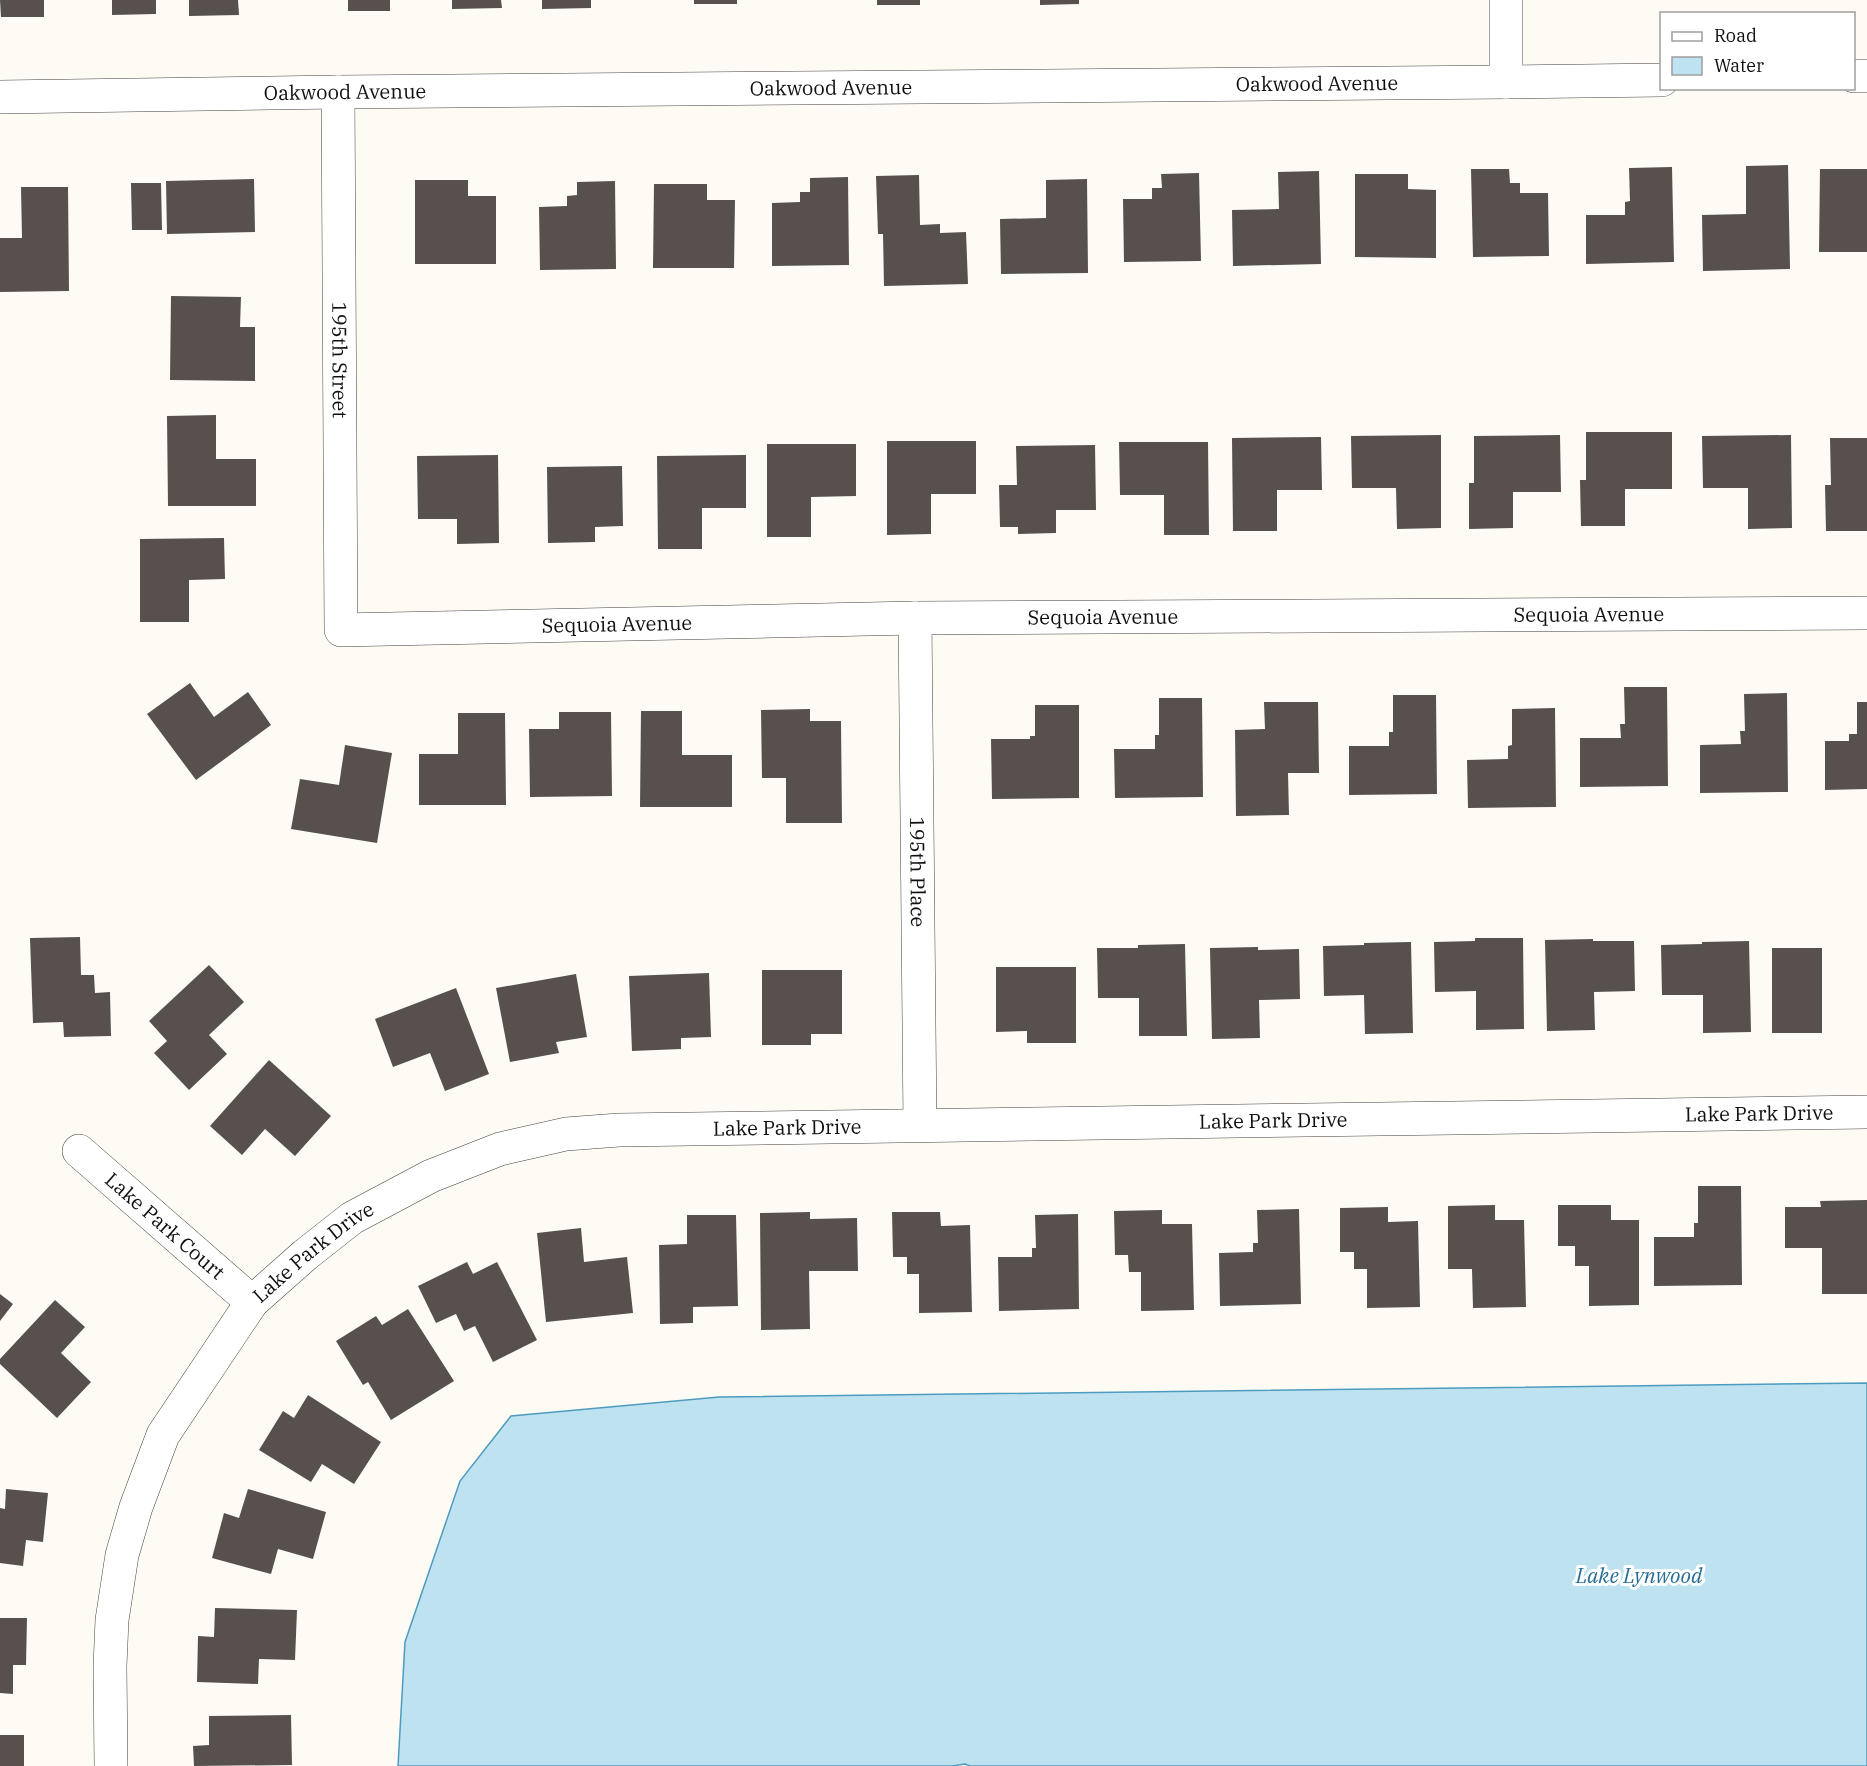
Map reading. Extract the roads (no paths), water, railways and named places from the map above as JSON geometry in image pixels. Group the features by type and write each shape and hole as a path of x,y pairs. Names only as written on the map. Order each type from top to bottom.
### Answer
{"street":[{"path":"1506,0 1506,82"},
{"name":"Oakwood Avenue","path":"0,97 1660,80"},
{"name":"195th Street","path":"338,92 341,630"},
{"name":"Sequoia Avenue","path":"341,630 915,618 1867,613"},
{"name":"195th Place","path":"915,618 920,1125"},
{"name":"Lake Park Drive","path":"111,1766 112,1620 122,1555 136,1507 163,1435 252,1302 305,1255 352,1218 430,1176 500,1149 566,1134 619,1130 1867,1112"},
{"name":"Lake Park Court","path":"79,1151 252,1302"}],"water":[{"name":"Lake Lynwood","path":"1867,1383 1867,1766 970,1766 965,1764 952,1766 398,1766 405,1642 460,1481 511,1416 719,1397"}]}
